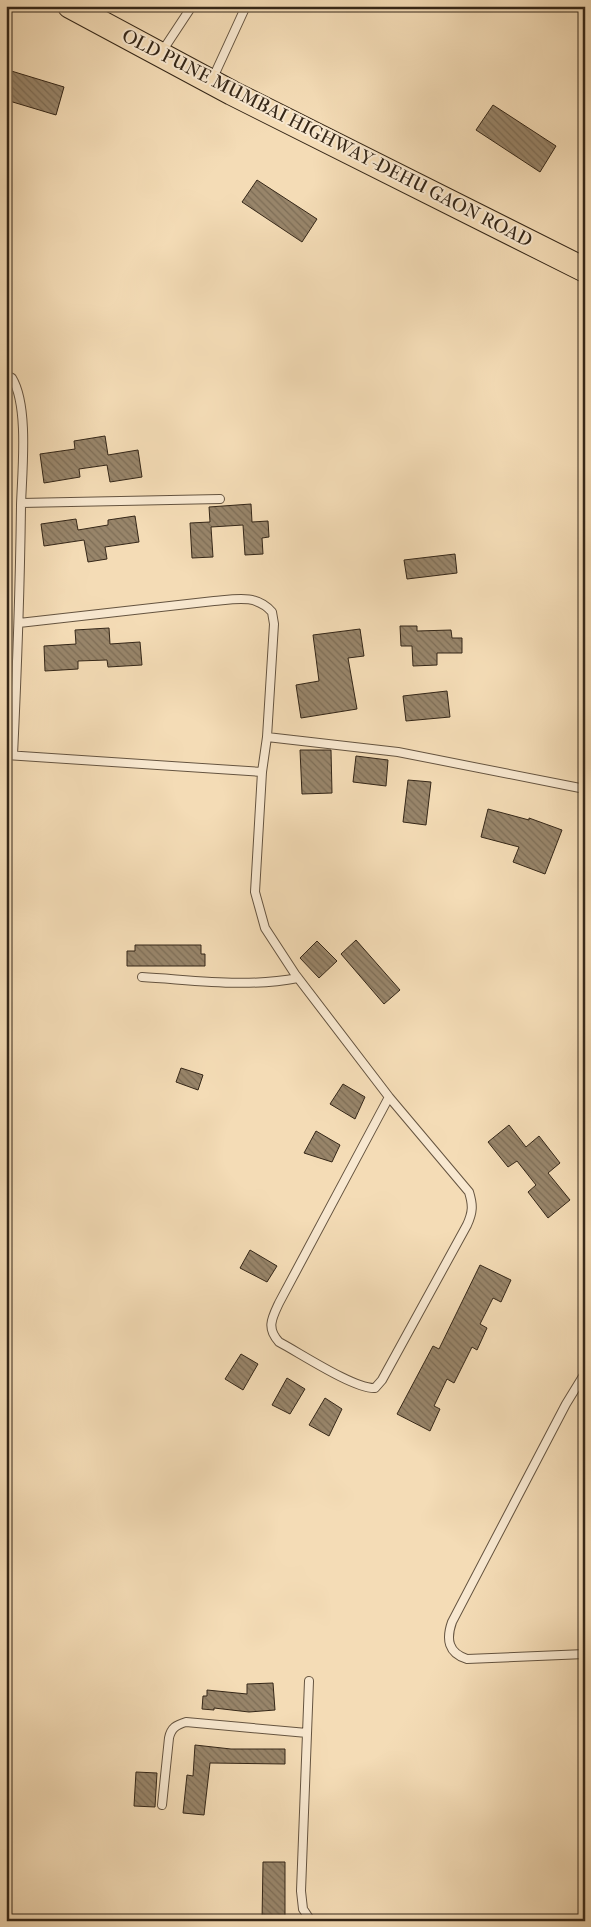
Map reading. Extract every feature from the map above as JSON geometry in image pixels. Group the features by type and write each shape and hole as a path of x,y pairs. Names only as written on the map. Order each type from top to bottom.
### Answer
{"main road":[{"name":"OLD PUNE MUMBAI HIGHWAY-DEHU GAON ROAD","path":"70,6 211,82 585,270"}],"lane":[{"path":"160,54 192,6"},
{"path":"211,82 246,6"},
{"path":"6,375 12,378 20,398 19,623 10,755 262,772"},
{"path":"21,503 220,500"},
{"path":"19,623 214,601 258,600 272,612 274,624 256,871 258,906 264,928 298,978 389,1097 469,1192 473,1204 472,1213 382,1380 375,1388 370,1388 344,1378 279,1342 273,1335 270,1326 279,1302 389,1097"},
{"path":"267,737 398,752 585,789"},
{"path":"142,976 247,983 276,982 298,978"},
{"path":"585,1373 566,1404 460,1605 447,1635 449,1646 456,1656 467,1659 585,1654"},
{"path":"309,1681 301,1891 304,1909 311,1921"},
{"path":"162,1805 168,1738 171,1731 178,1724 192,1722 307,1733"}],"building":[{"path":"8,70 64,87 56,115 6,100"},
{"path":"493,105 556,146 540,172 476,130"},
{"path":"257,180 317,219 302,242 242,202"},
{"path":"105,436 108,455 138,450 142,477 110,482 107,465 79,469 80,477 44,483 40,454 75,449 74,441"},
{"path":"251,504 252,522 268,521 269,537 262,538 263,554 245,555 243,525 211,527 213,557 192,558 190,523 210,522 209,507"},
{"path":"135,516 139,542 105,547 107,559 88,562 84,540 44,546 41,524 76,519 78,530 108,525 108,520"},
{"path":"455,554 457,573 407,579 404,560"},
{"path":"400,626 417,626 417,631 451,630 452,638 462,638 462,653 437,653 437,665 413,666 412,646 401,646"},
{"path":"109,628 110,644 140,642 142,665 108,667 107,660 78,661 78,669 45,671 44,646 76,644 75,630"},
{"path":"360,629 364,656 348,658 357,709 301,718 296,685 319,681 313,635"},
{"path":"447,691 450,717 406,721 403,696"},
{"path":"300,750 331,750 332,793 302,794"},
{"path":"356,756 388,760 386,786 353,782"},
{"path":"408,780 431,782 426,825 403,822"},
{"path":"488,809 529,820 529,818 562,830 545,874 513,862 519,847 481,837"},
{"path":"356,940 400,990 384,1004 341,954"},
{"path":"317,941 337,961 319,978 300,958"},
{"path":"135,945 201,945 201,954 205,954 205,966 127,966 127,951 135,951"},
{"path":"181,1068 203,1075 198,1090 176,1082"},
{"path":"343,1084 365,1097 355,1119 330,1104"},
{"path":"509,1125 526,1147 539,1136 560,1163 548,1173 570,1200 548,1218 528,1192 536,1185 517,1161 508,1167 488,1142"},
{"path":"316,1131 340,1145 332,1162 304,1153"},
{"path":"250,1250 277,1266 267,1282 240,1268"},
{"path":"480,1265 511,1280 501,1302 493,1298 480,1324 487,1328 477,1350 472,1347 454,1383 447,1379 434,1406 440,1409 430,1431 397,1414 433,1346 439,1349"},
{"path":"241,1354 258,1364 243,1390 225,1379"},
{"path":"287,1378 305,1389 290,1414 272,1405"},
{"path":"325,1398 342,1409 329,1436 309,1425"},
{"path":"273,1683 275,1710 249,1712 214,1708 214,1710 202,1709 203,1696 207,1696 207,1690 247,1694 247,1684"},
{"path":"195,1745 231,1749 285,1749 285,1764 210,1763 204,1815 183,1813 187,1775 193,1776"},
{"path":"136,1772 157,1773 155,1807 134,1806"},
{"path":"263,1862 285,1862 285,1921 262,1921"}]}
